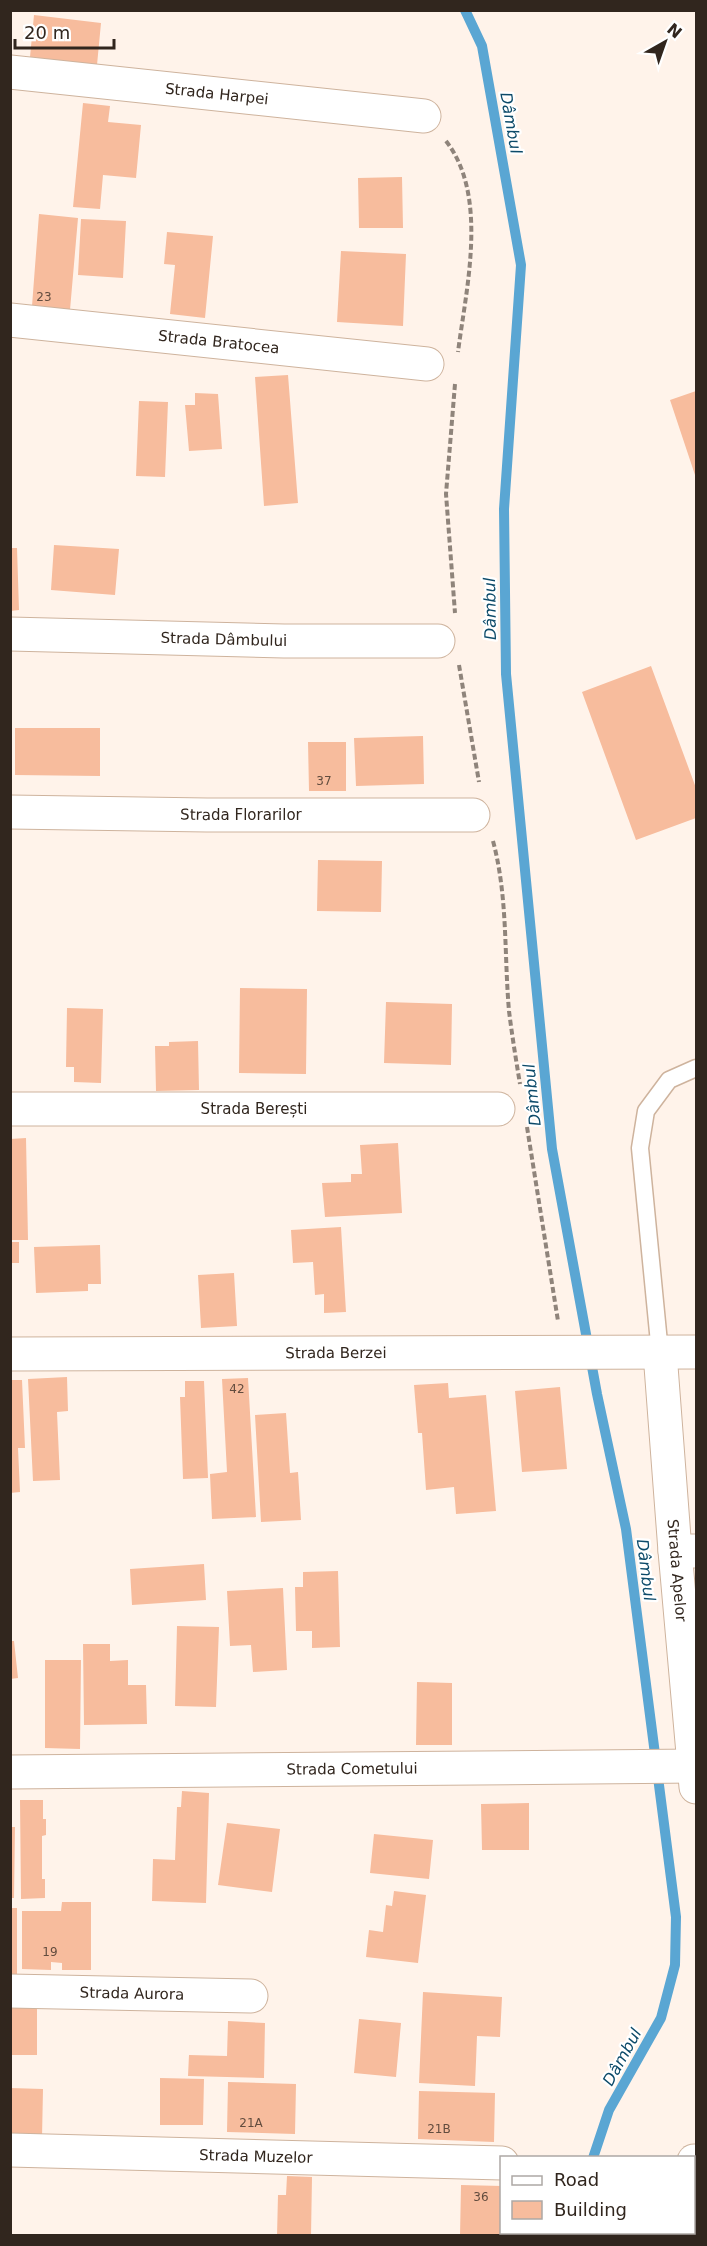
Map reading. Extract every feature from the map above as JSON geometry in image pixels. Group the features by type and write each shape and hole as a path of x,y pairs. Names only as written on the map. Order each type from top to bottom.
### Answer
{"street":[{"name":"Strada Harpei","path":"10,72 424,116"},
{"name":"Strada Bratocea","path":"10,320 441,370"},
{"name":"Strada Dâmbului","path":"10,634 284,641 450,639"},
{"name":"Strada Florarilor","path":"10,812 482,815"},
{"name":"Strada Berești","path":"10,1109 515,1108"},
{"name":"Strada Berzei","path":"10,1354 696,1352"},
{"name":"Strada Apelor","path":"660,1353 686,1551 688,1772"},
{"name":"Strada Cometului","path":"10,1772 430,1770 623,1766 688,1772"},
{"name":"Strada Aurora","path":"10,1991 251,1996"},
{"name":"Strada Muzelor","path":"10,2150 500,2163"}],"lane":[{"path":"660,1353 640,1148 646,1111 669,1080 696,1068"}],"path":[{"path":"424,116 455,153 466,186 472,217 469,266 458,354"},
{"path":"441,370 450,639 460,675 482,815 498,859 506,927 515,1108 558,1311 559,1354"}],"building":[{"path":"34,15 101,23 97,65 30,57"},
{"path":"83,103 110,106 108,122 141,125 136,178 103,175 100,209 73,207"},
{"path":"402,177 403,228 359,228 358,178"},
{"path":"39,214 78,218 70,310 32,306"},
{"path":"81,219 126,221 123,278 78,275"},
{"path":"167,232 213,236 205,318 170,314 175,265 164,264"},
{"path":"341,251 406,254 403,326 337,322"},
{"path":"288,375 298,503 264,506 255,377"},
{"path":"696,391 696,478 670,400"},
{"path":"195,393 218,394 222,449 189,451 185,405 195,405"},
{"path":"139,401 168,402 165,477 136,476"},
{"path":"54,545 119,549 115,595 51,590"},
{"path":"10,548 17,548 19,610 10,611"},
{"path":"651,666 696,788 696,818 636,840 582,692"},
{"path":"15,728 100,728 100,776 15,775"},
{"path":"423,736 424,784 356,786 354,738"},
{"path":"308,742 346,742 346,791 309,791"},
{"path":"318,860 382,861 381,912 317,911"},
{"path":"240,988 307,989 306,1074 239,1073"},
{"path":"386,1002 452,1004 451,1065 384,1063"},
{"path":"67,1008 103,1009 101,1083 74,1082 74,1067 66,1067"},
{"path":"198,1041 199,1090 156,1091 155,1046 169,1046 169,1042"},
{"path":"26,1138 28,1240 10,1240 10,1139"},
{"path":"398,1143 402,1213 325,1217 322,1183 351,1182 351,1174 362,1174 360,1145"},
{"path":"341,1227 346,1312 324,1313 324,1294 315,1295 313,1262 293,1263 291,1230"},
{"path":"10,1242 19,1242 19,1263 10,1263"},
{"path":"100,1245 101,1284 88,1284 88,1291 36,1293 34,1247"},
{"path":"234,1273 237,1326 201,1328 198,1275"},
{"path":"67,1377 68,1411 57,1412 60,1480 33,1481 28,1379"},
{"path":"248,1378 256,1517 212,1519 210,1474 227,1472 222,1379"},
{"path":"10,1380 22,1380 25,1448 18,1448 20,1492 10,1493"},
{"path":"185,1381 204,1381 208,1478 183,1479 180,1397 185,1397"},
{"path":"448,1383 449,1398 486,1395 496,1511 456,1514 454,1487 426,1490 422,1433 418,1433 414,1385"},
{"path":"560,1387 567,1469 522,1472 515,1391"},
{"path":"286,1413 290,1473 298,1472 301,1520 261,1522 255,1415"},
{"path":"204,1564 206,1600 132,1605 130,1569"},
{"path":"338,1571 340,1647 312,1648 312,1631 296,1631 295,1587 303,1587 303,1572"},
{"path":"283,1588 287,1670 253,1672 251,1645 230,1646 227,1591"},
{"path":"177,1626 219,1627 216,1707 175,1706"},
{"path":"10,1641 14,1641 18,1678 10,1679"},
{"path":"83,1644 110,1644 110,1661 128,1660 128,1685 146,1685 147,1724 84,1725"},
{"path":"45,1660 81,1660 80,1749 45,1748"},
{"path":"417,1682 452,1683 452,1745 416,1745"},
{"path":"182,1791 209,1793 206,1903 152,1901 153,1859 175,1860 177,1807 181,1807"},
{"path":"20,1800 43,1800 46,1835 42,1836 42,1879 45,1879 45,1898 21,1899"},
{"path":"529,1803 529,1850 482,1850 481,1804"},
{"path":"227,1823 280,1829 272,1892 218,1885"},
{"path":"10,1827 15,1827 14,1898 10,1898"},
{"path":"374,1834 433,1840 429,1879 370,1873"},
{"path":"394,1891 426,1895 418,1963 366,1957 369,1930 383,1932 386,1905 392,1906"},
{"path":"62,1902 91,1902 91,1970 62,1970 62,1963 51,1962 51,1970 22,1969 22,1911 61,1911"},
{"path":"10,1908 17,1908 17,1975 10,1975"},
{"path":"423,1992 502,1997 500,2037 477,2036 475,2086 419,2083"},
{"path":"10,2008 37,2008 37,2055 10,2055"},
{"path":"359,2019 401,2023 396,2077 354,2073"},
{"path":"228,2021 265,2023 264,2078 188,2076 189,2055 227,2056"},
{"path":"160,2078 204,2079 203,2125 160,2125"},
{"path":"228,2082 296,2084 295,2134 227,2132"},
{"path":"10,2088 43,2089 42,2138 10,2137"},
{"path":"419,2091 495,2093 494,2142 418,2139"},
{"path":"287,2176 312,2177 311,2236 277,2236 278,2195 286,2195"},
{"path":"461,2185 500,2186 500,2234 510,2234 510,2236 460,2236"}],"waterway":[{"name":"Dâmbul","path":"465,10 482,46 521,265 504,509 506,674 552,1149 597,1394 626,1529 676,1917 675,1965 661,2018 609,2110 594,2156"}]}
